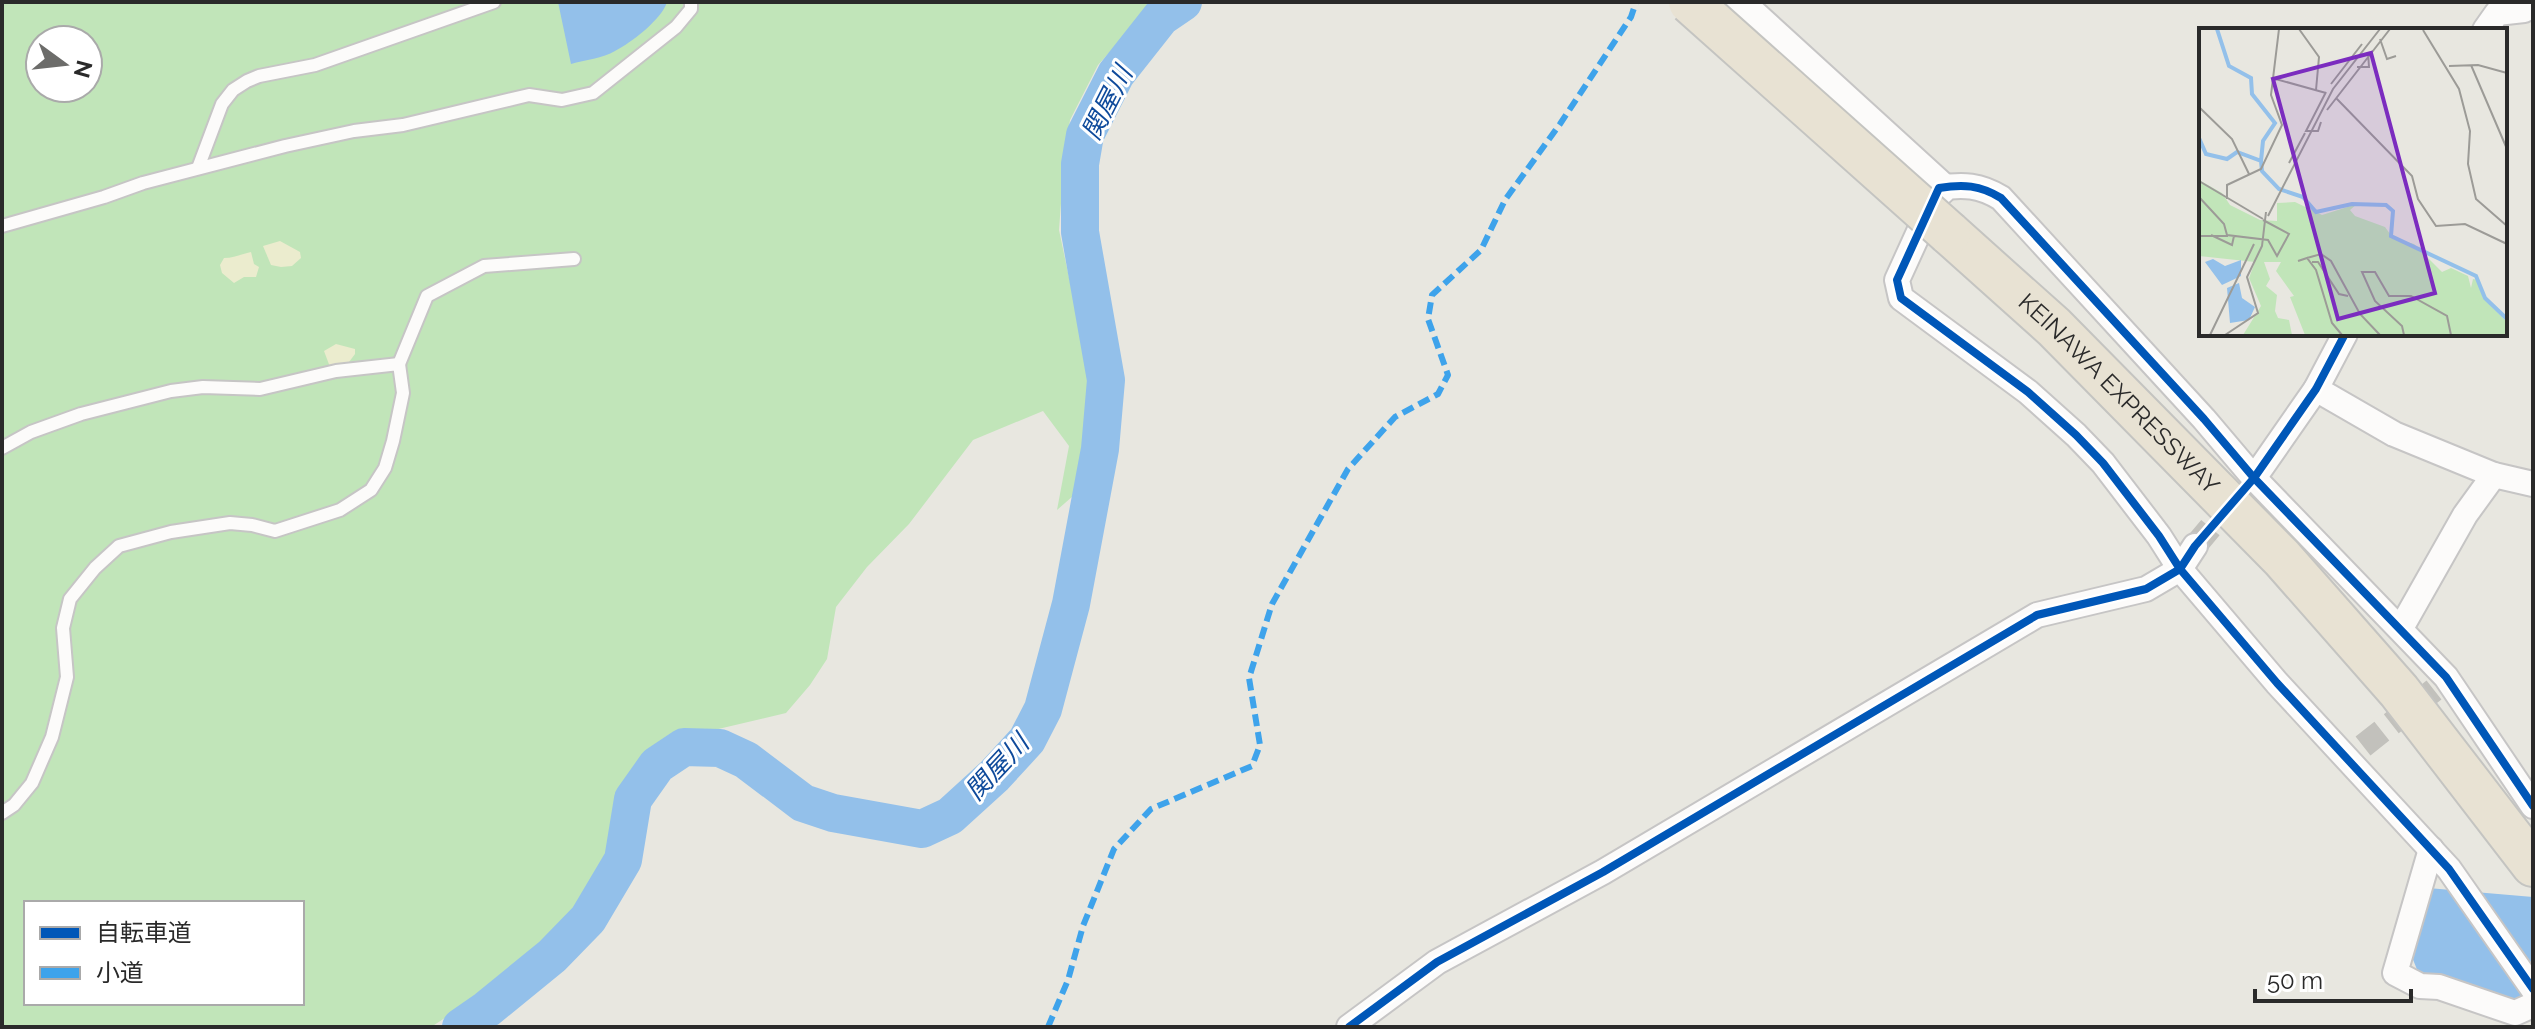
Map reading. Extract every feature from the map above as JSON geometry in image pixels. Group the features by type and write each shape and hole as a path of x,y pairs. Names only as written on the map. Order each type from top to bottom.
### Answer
{"highway":[{"name":"KEINAWA EXPRESSWAY","path":"1690,2 2054,327 2282,558 2399,691 2533,865"}],"street":[{"path":"1735,2 1939,188"},
{"path":"2486,28 2497,13 2524,10 2533,4"},
{"path":"1939,188 1964,183 1988,190 2001,198 2204,419 2254,478 2401,628 2533,806"},
{"path":"1939,188 1897,280 1901,298 2028,392 2103,463 2180,569 2277,683 2357,754 2449,869 2533,989"},
{"path":"2254,478 2316,389 2344,336"},
{"path":"2316,389 2394,434 2494,475 2533,484"},
{"path":"2401,628 2465,515 2494,475"},
{"path":"1349,1027 1437,962 1603,872 2037,615 2146,589 2180,569 2195,546"},
{"path":"2431,849 2395,973 2420,986 2439,987 2515,1013 2533,1005"}],"lane":[{"path":"198,168 222,104 233,90 247,81 315,65 494,2"},
{"path":"2,226 198,168 285,146 354,131 403,125 529,95 562,100 593,93 676,27 691,9 691,2"},
{"path":"2,813 14,805 32,783 52,737 67,677 63,628 70,599 95,568 119,546 171,532 230,523 275,531 340,510 371,490 385,468 403,393 399,364 427,296 484,266 574,259"},
{"path":"2,448 31,432 81,414 171,391 203,387 260,389 336,371 399,364"}],"green space":[{"path":"2,2 1155,2 1098,65 1070,120 1059,230 1090,377 1087,445 1081,489 1057,510 1069,446 1043,411 973,440 909,524 867,567 836,607 827,659 786,713 697,734 652,752 628,787 605,866 594,890 575,913 485,992 431,1027 2,1027"}],"sand":[{"path":"280,241 300,252 301,258 292,266 271,265 263,246"},
{"path":"251,252 254,264 259,267 256,277 244,277 234,283 222,273 220,265 224,258"},
{"path":"336,344 355,349 355,354 349,362 330,367 324,351"}],"water":[{"path":"558,2 667,2 653,23 622,47 571,64"},
{"path":"2428,888 2533,897 2533,996 2519,1005 2418,972 2410,952"}],"waterway":[{"name":"関屋川","path":"461,1027 552,956 588,919 623,860 633,799 657,765 684,747 720,748 746,760 803,803 833,813 922,829 950,816 994,776 1027,740 1043,709 1071,604 1100,449 1106,380 1080,232 1080,164 1085,135 1116,74 1161,17 1183,2"}],"tunnel":[{"path":"2195,546 2236,497"},
{"path":"2363,746 2434,690"}],"marked path":[{"path":"1048,1027 1068,980 1083,926 1114,849 1151,809 1252,766 1260,745 1249,678 1272,604 1348,469 1395,417 1438,394 1448,375 1428,319 1432,295 1481,250 1505,200 1631,17 1636,2"}],"cycle path":[{"path":"2533,806 2446,677 2254,478 2204,419 2001,198 1971,187 1939,188 1897,280 1901,298 2028,392 2103,463 2159,536 2180,569 2277,683 2449,869 2533,989"},
{"path":"1349,1027 1437,962 1603,872 2037,615 2146,589 2180,569 2195,546 2254,478 2316,389 2344,336"}]}
